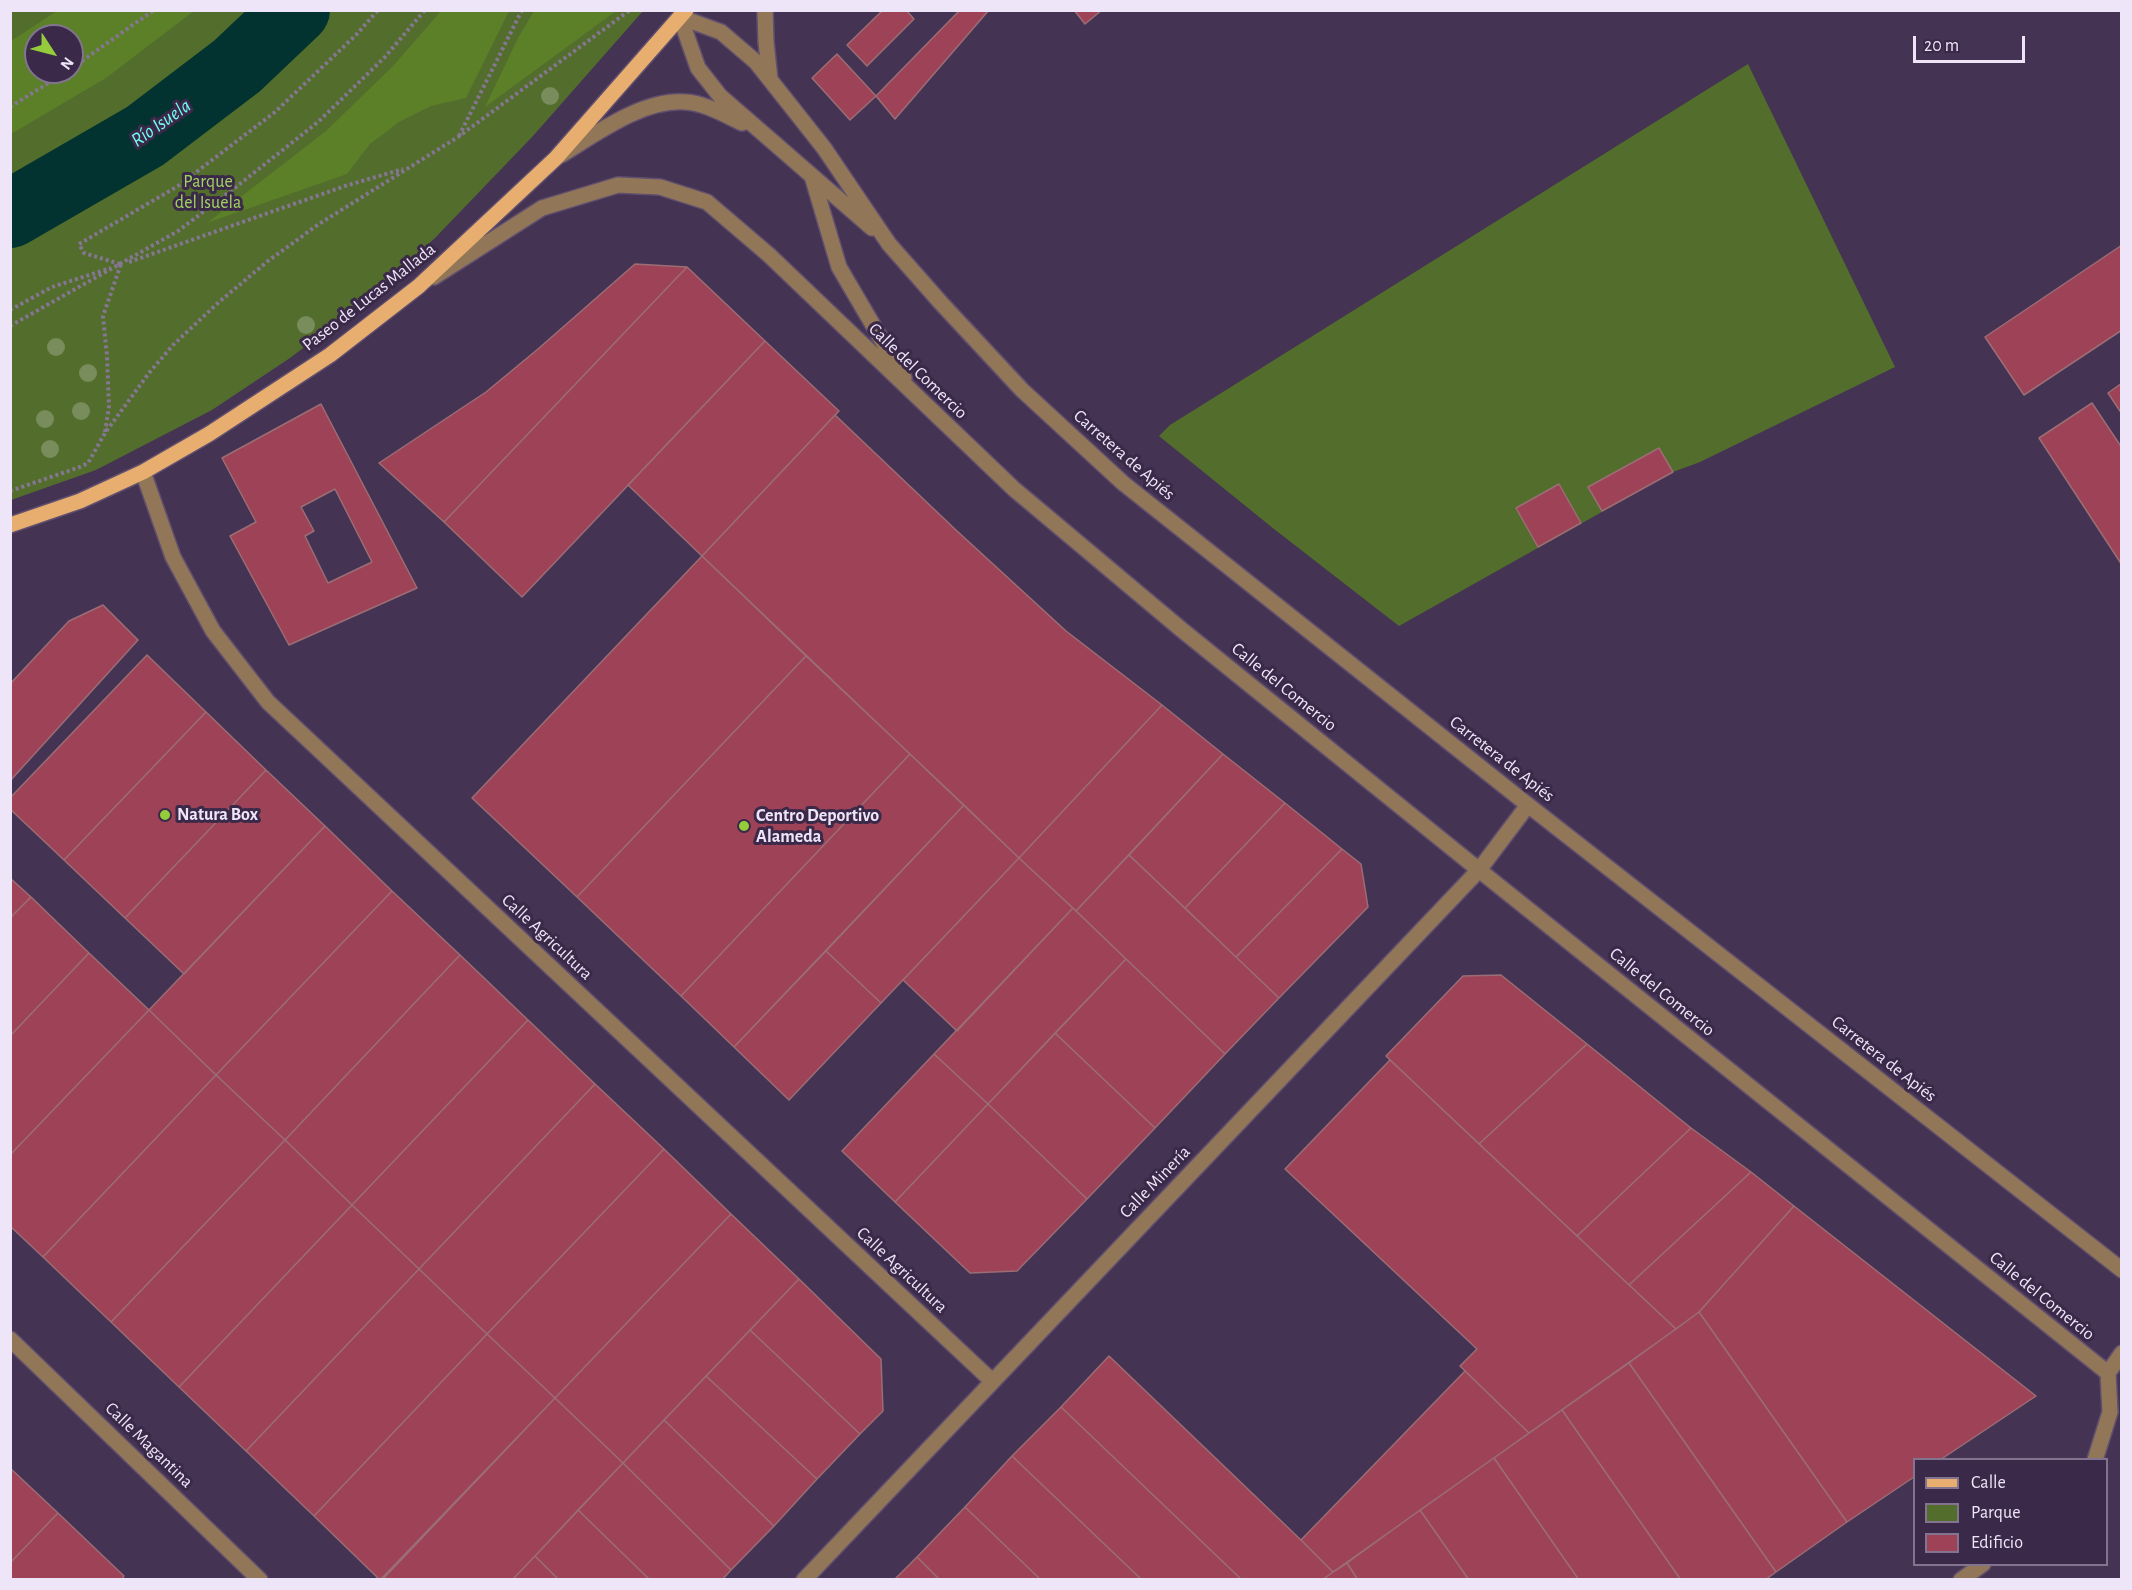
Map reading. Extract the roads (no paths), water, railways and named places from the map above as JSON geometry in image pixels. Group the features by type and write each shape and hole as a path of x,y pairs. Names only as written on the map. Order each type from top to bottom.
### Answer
{"main road":[{"name":"Paseo de Lucas Mallada","path":"10,525 81,501 143,472 209,434 330,355 419,286 556,158 683,14"}],"street":[{"path":"765,10 770,79"},
{"path":"683,14 730,37 756,62 824,148 889,244"},
{"path":"683,14 698,68 720,96 889,244"},
{"path":"556,158 625,116 658,105 685,102 715,110 760,132"},
{"path":"812,176 839,267 915,396"},
{"name":"Calle del Comercio","path":"419,286 542,208 618,185 660,187 707,202 769,255 1014,489 1182,630 2108,1373"},
{"name":"Carretera de Apiés","path":"889,244 1022,390 1123,483 1528,805 2121,1270"},
{"name":"Calle Agricultura","path":"143,472 173,557 213,631 268,702 992,1381"},
{"name":"Calle Minería","path":"804,1580 1479,870 1528,805"},
{"name":"Calle Magantina","path":"10,1339 261,1580"},
{"path":"2096,1458 2110,1412 2108,1373 2121,1353"},
{"path":"1961,1580 1980,1566"}],"waterway":[{"name":"Río Isuela","path":"10,214 145,136 237,66 296,10"}],"place":[{"name":"Natura Box","path":"165,815"},
{"name":"Centro Deportivo Alameda","path":"744,826"}],"park label":[{"name":"Parque del Isuela","path":"208,192"}]}
